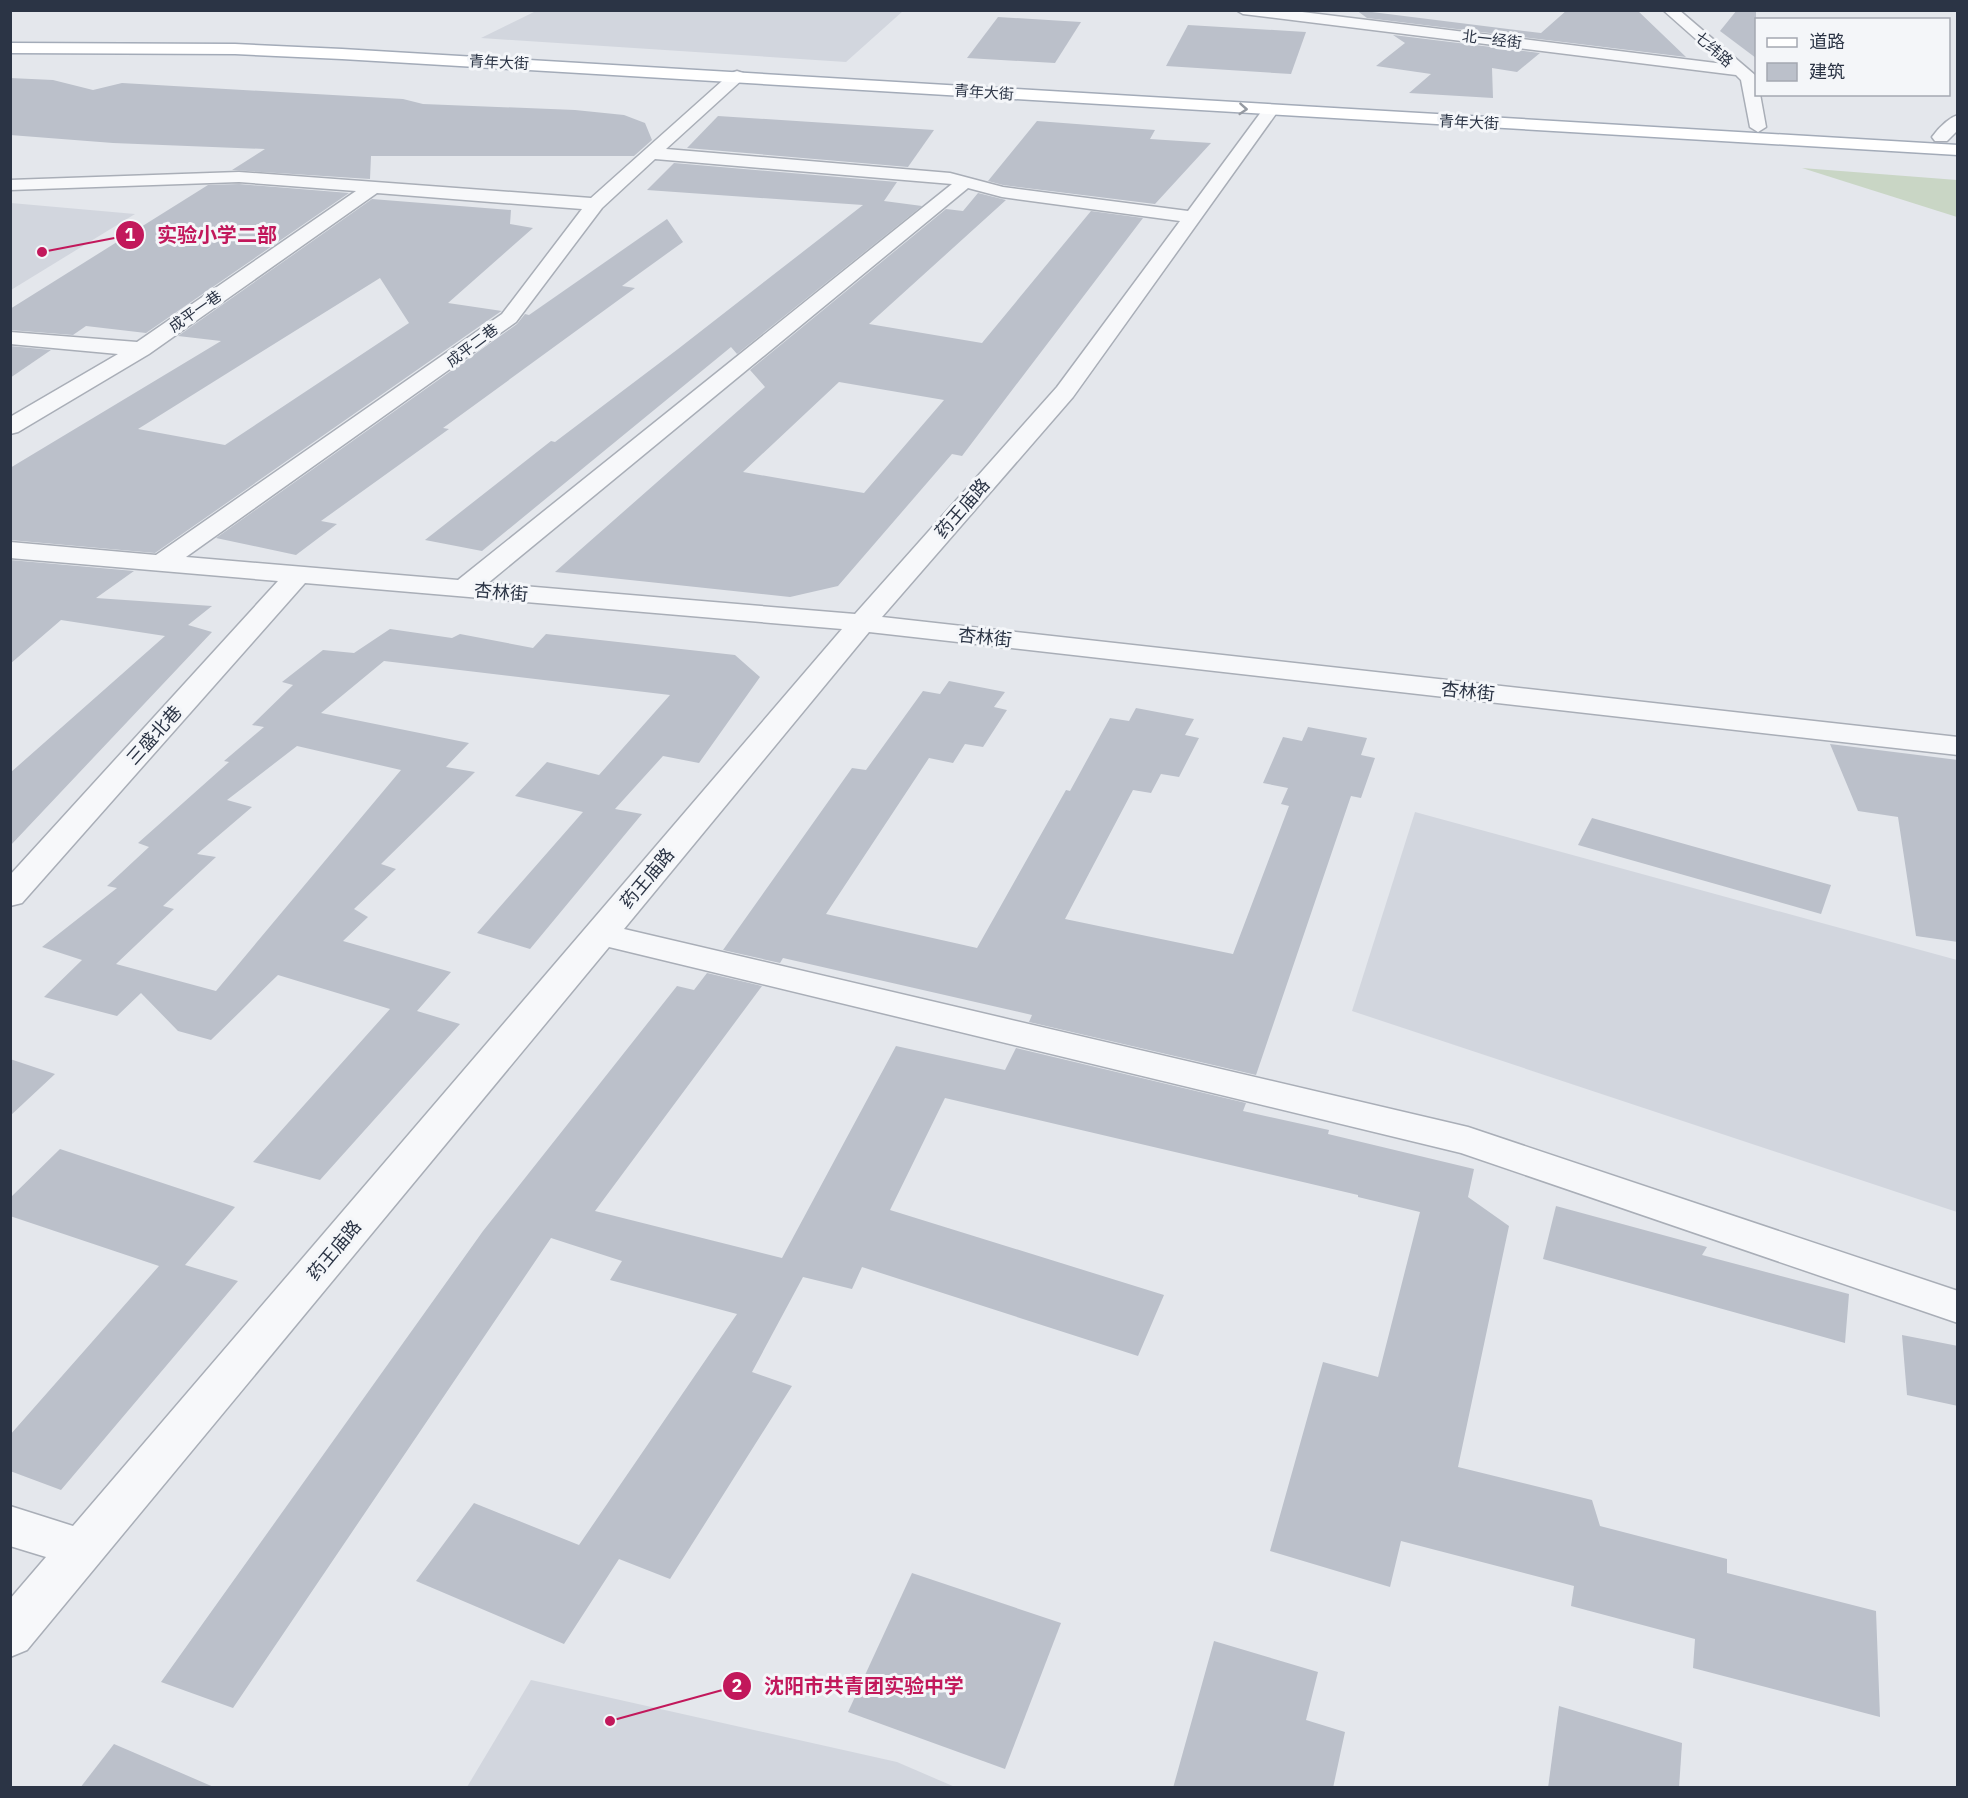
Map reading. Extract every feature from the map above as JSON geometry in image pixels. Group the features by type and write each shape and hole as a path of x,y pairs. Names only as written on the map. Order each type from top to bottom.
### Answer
{"main road":[{"name":"青年大街","path":"10,39 214,40 354,44 1949,138"},
{"name":"青年大街","path":"10,48 247,50 737,76 1270,111 1958,150"}],"street":[{"name":"北一经街","path":"1243,10 1740,71"},
{"name":"七纬路","path":"1670,10 1749,78 1758,127"},
{"name":"成平二巷","path":"161,563 509,318 595,204 737,76"},
{"name":"药王庙路","path":"10,1635 861,623 1065,392 1270,111"},
{"path":"1949,138 1958,120"},
{"path":"649,153 950,178 1002,192 1192,217"},
{"path":"10,185 239,177 595,204"},
{"path":"464,589 965,182"},
{"name":"成平一巷","path":"10,427 141,349 374,188"},
{"path":"10,338 141,349"},
{"name":"杏林街","path":"10,550 861,623 1958,746"},
{"name":"三盛北巷","path":"10,896 298,575"},
{"path":"601,934 1468,1141 1958,1307"},
{"path":"10,1526 83,1549"}],"shaded area":[{"path":"536,11 903,11 846,62 481,38"},
{"path":"11,203 135,214 11,290"},
{"path":"1415,812 1957,960 1957,1212 1352,1011"},
{"path":"531,1680 897,1762 955,1787 467,1787"}],"green space":[{"path":"1802,168 1957,180 1957,217"}],"building":[{"path":"1356,10 1541,33 1567,10 1637,10 1686,57 1367,18"},
{"path":"1737,10 1756,10 1755,57 1720,31"},
{"path":"998,17 1081,22 1055,63 967,58"},
{"path":"1188,25 1306,32 1291,74 1166,66"},
{"path":"1393,35 1540,53 1517,72 1492,68 1493,98 1409,93 1431,74 1376,66 1405,43"},
{"path":"10,78 53,80 93,90 122,83 403,99 423,104 575,110 624,115 645,123 652,140 634,156 371,156 370,179 232,170 265,149 113,143 10,135"},
{"path":"718,116 934,130 908,167 687,148"},
{"path":"1037,121 1155,130 1150,139 1211,143 1155,204 1003,185 988,181"},
{"path":"674,163 897,182 884,201 922,206 737,354 731,347 482,551 425,540 551,441 555,442 678,349 863,205 647,190"},
{"path":"239,184 349,193 146,333 86,326 73,335 10,330 10,309 208,185"},
{"path":"978,193 1006,200 869,324 982,343 1091,211 1143,218 962,456 952,454 838,586 790,597 555,572 765,387 750,370 946,209 963,211","holes":["839,382 944,400 864,493 743,472"]},
{"path":"372,199 511,210 510,224 533,228 448,303 502,311 155,553 10,540 10,468 221,341 178,336","holes":["380,278 409,323 225,445 138,429"]},
{"path":"667,219 683,242 622,286 635,288 443,428 449,429 321,521 337,524 296,555 216,538 517,324 525,314 529,315"},
{"path":"10,346 51,350 10,378"},
{"path":"10,560 134,571 96,598 212,606 188,625 212,632 10,846 10,773 165,636 61,620 10,664"},
{"path":"390,629 452,638 460,634 533,648 546,634 735,655 760,677 699,763 663,756 615,809 642,814 530,949 477,933 583,812 515,796 547,762 599,775 670,695 384,661 321,713 469,743 446,767 475,772 381,864 396,869 354,909 368,917 343,941 451,972 417,1011 460,1024 320,1180 253,1162 390,1009 278,975 211,1040 178,1031 141,993 117,1016 44,997 82,960 42,947 117,888 107,886 149,847 138,843 229,762 224,761 264,727 252,725 293,685 282,682 323,650 354,653","holes":["297,746 401,770 216,991 116,964 174,909 163,906 216,857 197,854 252,807 227,800"]},
{"path":"949,681 1005,692 994,707 1007,710 983,747 965,744 953,763 929,758 826,914 977,948 1066,790 1070,791 1110,718 1129,721 1136,708 1194,719 1185,735 1199,738 1179,777 1161,774 1151,793 1133,790 1065,919 1233,954 1289,806 1281,804 1288,788 1263,783 1283,737 1302,741 1308,727 1367,738 1361,755 1375,758 1361,798 1351,796 1256,1075 1029,1022 1032,1015 783,958 780,963 723,950 852,768 866,770 923,691 940,694"},
{"path":"1830,744 1958,760 1958,942 1916,936 1898,817 1858,811"},
{"path":"1592,818 1831,885 1821,914 1578,845"},
{"path":"707,973 762,986 595,1211 782,1258 896,1046 1005,1070 1016,1048 1246,1103 1243,1111 1329,1130 1328,1134 1474,1169 1468,1197 1509,1226 1458,1467 1592,1500 1600,1526 1727,1559 1727,1573 1876,1611 1880,1717 1693,1668 1695,1639 1571,1606 1574,1586 1401,1541 1390,1587 1270,1551 1323,1362 1378,1377 1420,1212 1358,1197 1358,1195 945,1098 890,1210 1164,1295 1138,1356 862,1267 852,1289 803,1277 752,1372 792,1386 670,1579 619,1559 564,1644 416,1581 474,1503 579,1545 737,1314 610,1280 622,1261 551,1238 233,1708 161,1682 483,1231 677,986 694,990"},
{"path":"10,1059 55,1074 10,1116"},
{"path":"60,1149 235,1207 185,1265 238,1281 61,1490 10,1471 10,1435 159,1266 10,1216 10,1198"},
{"path":"1556,1206 1707,1247 1702,1255 1849,1294 1845,1343 1543,1259"},
{"path":"1902,1335 1958,1346 1958,1406 1907,1395"},
{"path":"912,1573 1061,1623 1005,1769 848,1712"},
{"path":"1214,1641 1318,1672 1306,1720 1345,1732 1333,1788 1173,1788"},
{"path":"1559,1706 1682,1743 1679,1788 1548,1788"},
{"path":"114,1744 216,1788 80,1788"}],"place":[{"name":"实验小学二部","path":"42,252"},
{"name":"沈阳市共青团实验中学","path":"610,1721"}]}
